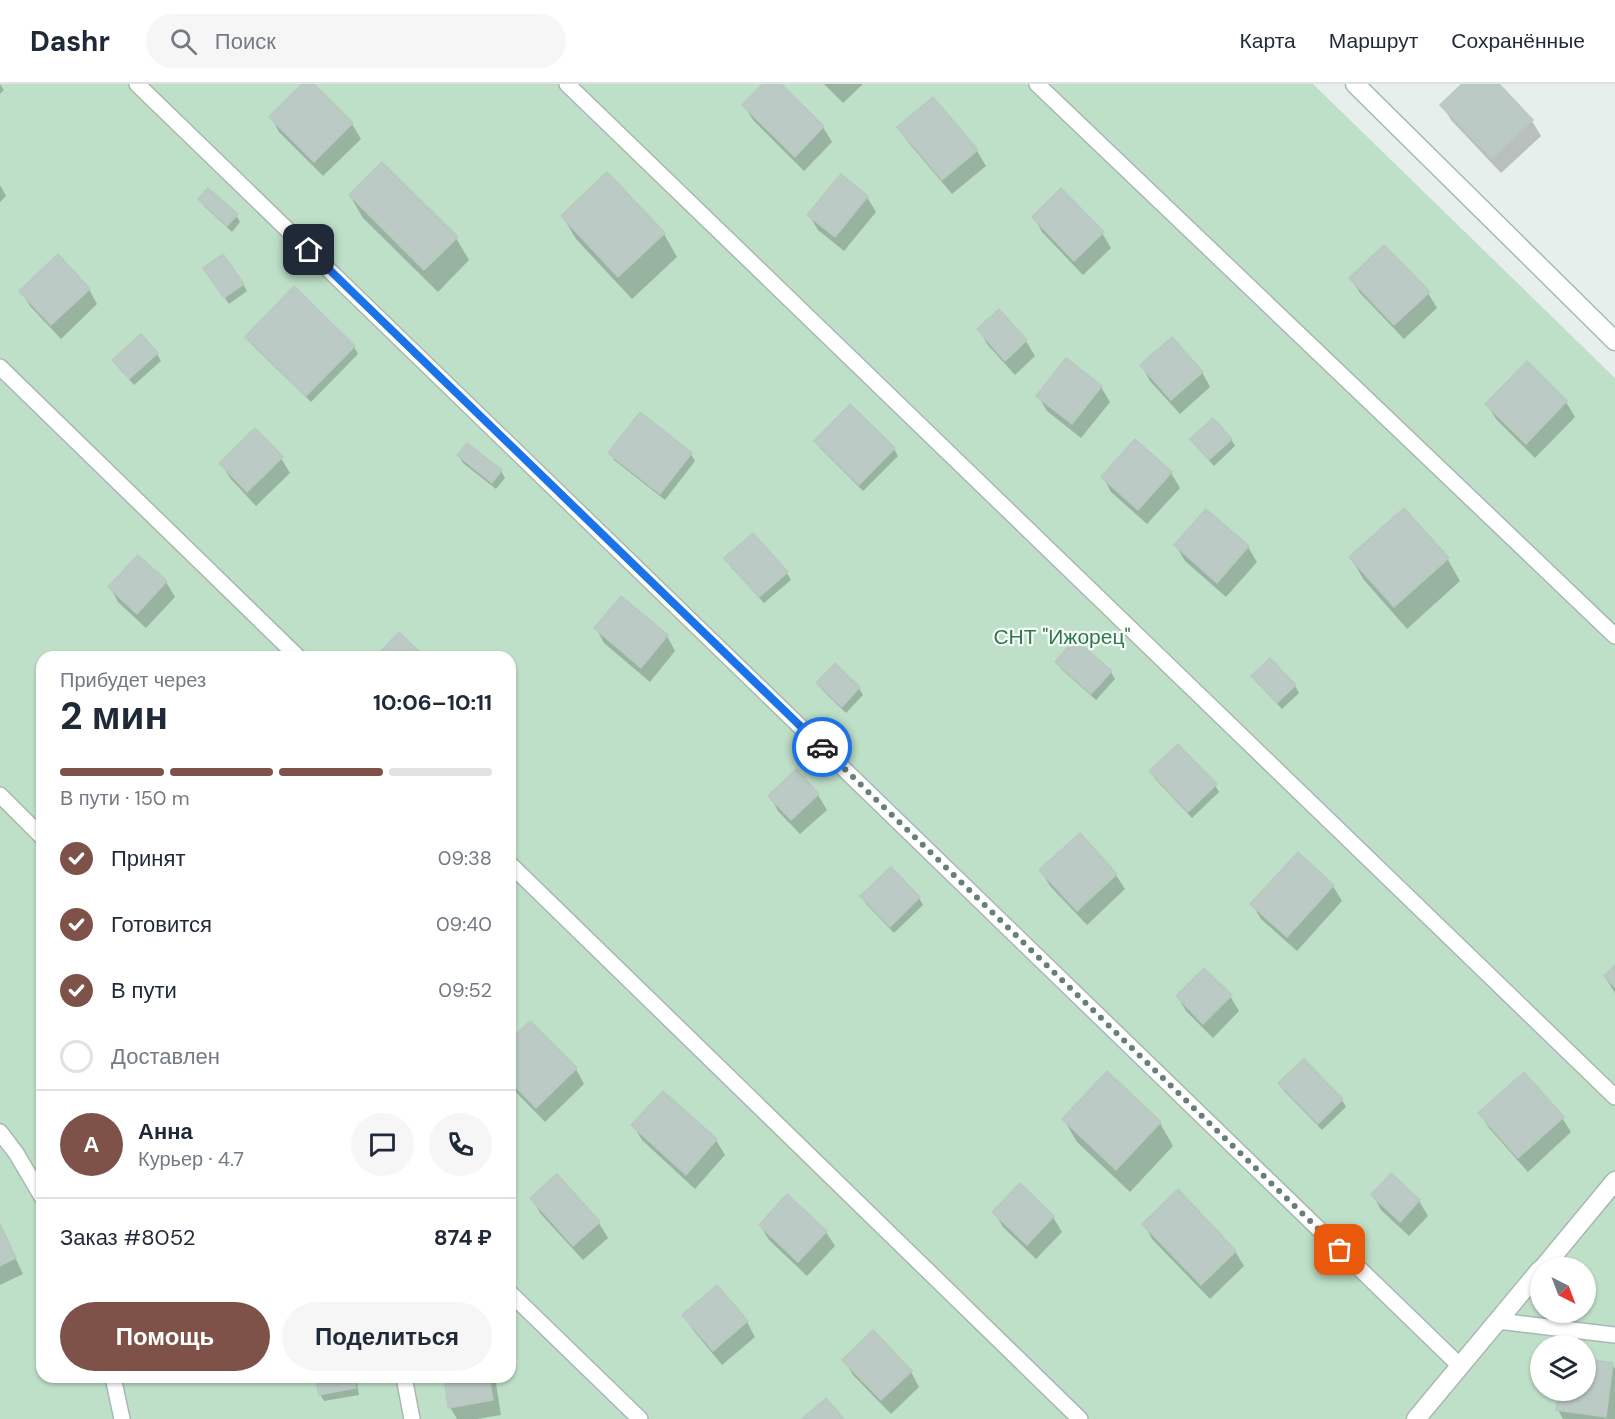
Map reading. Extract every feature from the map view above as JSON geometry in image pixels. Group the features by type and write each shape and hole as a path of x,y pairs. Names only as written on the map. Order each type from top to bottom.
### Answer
{"street":[{"path":"1355,84 1615,341"},
{"path":"1552,1257 1615,1181"},
{"path":"1416,1419 1530,1283"}],"lane":[{"path":"137,84 1460,1366"},
{"path":"567,84 1615,1097"},
{"path":"1037,84 1615,636"},
{"path":"0,367 292,651"},
{"path":"0,795 36,831"},
{"path":"516,870 1080,1419"},
{"path":"0,1132 16,1153 36,1187"},
{"path":"516,1299 640,1419"},
{"path":"1498,1321 1615,1335"},
{"path":"113,1383 122,1419"},
{"path":"405,1383 412,1419"}],"green space":[{"name":"СНТ \"Ижорец\"","path":"0,84 1313,84 1615,378 1615,1419 0,1419"}],"building":[{"path":"302,84 314,84 353,123 314,162 269,117"},
{"path":"763,84 781,84 824,126 795,157 742,105"},
{"path":"1462,84 1499,84 1533,120 1492,159 1440,105"},
{"path":"933,97 978,150 942,180 897,127"},
{"path":"382,162 458,237 424,270 349,195"},
{"path":"607,172 665,233 618,277 561,216"},
{"path":"841,174 868,196 835,237 807,215"},
{"path":"208,188 238,214 227,226 198,199"},
{"path":"1061,188 1104,232 1074,261 1032,217"},
{"path":"1384,245 1430,292 1394,325 1349,278"},
{"path":"58,254 90,289 51,325 19,291"},
{"path":"223,254 244,284 224,298 203,268"},
{"path":"294,286 355,346 306,396 245,337"},
{"path":"999,309 1027,340 1005,361 977,329"},
{"path":"141,334 158,353 129,379 112,360"},
{"path":"1172,337 1203,372 1171,400 1140,365"},
{"path":"1066,358 1102,386 1072,424 1036,396"},
{"path":"1527,361 1567,401 1526,444 1485,404"},
{"path":"850,404 895,448 859,485 814,441"},
{"path":"640,412 692,453 660,494 608,453"},
{"path":"1213,418 1232,439 1209,460 1190,439"},
{"path":"255,428 283,457 247,492 219,463"},
{"path":"1135,439 1172,472 1138,510 1101,477"},
{"path":"467,443 502,470 492,483 457,455"},
{"path":"1404,508 1449,558 1394,607 1349,557"},
{"path":"1206,509 1249,546 1217,583 1174,545"},
{"path":"753,533 788,572 759,597 724,558"},
{"path":"138,555 167,581 137,614 108,587"},
{"path":"621,596 668,635 641,668 594,628"},
{"path":"399,632 419,651 381,651"},
{"path":"1075,639 1112,671 1091,694 1055,662"},
{"path":"1270,658 1296,685 1277,703 1251,676"},
{"path":"835,663 860,687 842,707 816,683"},
{"path":"1178,744 1217,784 1188,812 1149,771"},
{"path":"796,769 819,794 791,820 768,796"},
{"path":"1080,833 1117,874 1077,911 1039,870"},
{"path":"1298,852 1334,885 1287,937 1250,904"},
{"path":"891,867 920,897 890,927 860,896"},
{"path":"1615,965 1615,987 1604,976"},
{"path":"1204,968 1232,995 1203,1024 1176,996"},
{"path":"530,1021 577,1068 536,1108 516,1087 516,1034"},
{"path":"1304,1059 1343,1099 1318,1124 1278,1083"},
{"path":"1107,1071 1161,1122 1116,1170 1062,1119"},
{"path":"1524,1072 1564,1117 1518,1158 1478,1113"},
{"path":"663,1091 717,1139 686,1175 631,1125"},
{"path":"1391,1173 1420,1200 1400,1222 1371,1195"},
{"path":"557,1174 600,1222 573,1246 530,1198"},
{"path":"1020,1183 1054,1216 1027,1245 992,1212"},
{"path":"1178,1189 1236,1251 1201,1285 1142,1224"},
{"path":"787,1194 827,1231 798,1262 759,1225"},
{"path":"0,1224 16,1258 0,1266"},
{"path":"717,1285 748,1321 713,1351 682,1315"},
{"path":"873,1330 912,1371 881,1400 842,1360"},
{"path":"1596,1360 1613,1363 1606,1417 1556,1410 1557,1401 1596,1401"},
{"path":"316,1383 355,1383 356,1388 319,1395"},
{"path":"445,1383 490,1383 493,1400 448,1408"},
{"path":"826,1398 844,1419 802,1419"}],"way so far":[{"path":"822,747 1340,1250"}],"route":[{"path":"309,250 822,747"}]}
